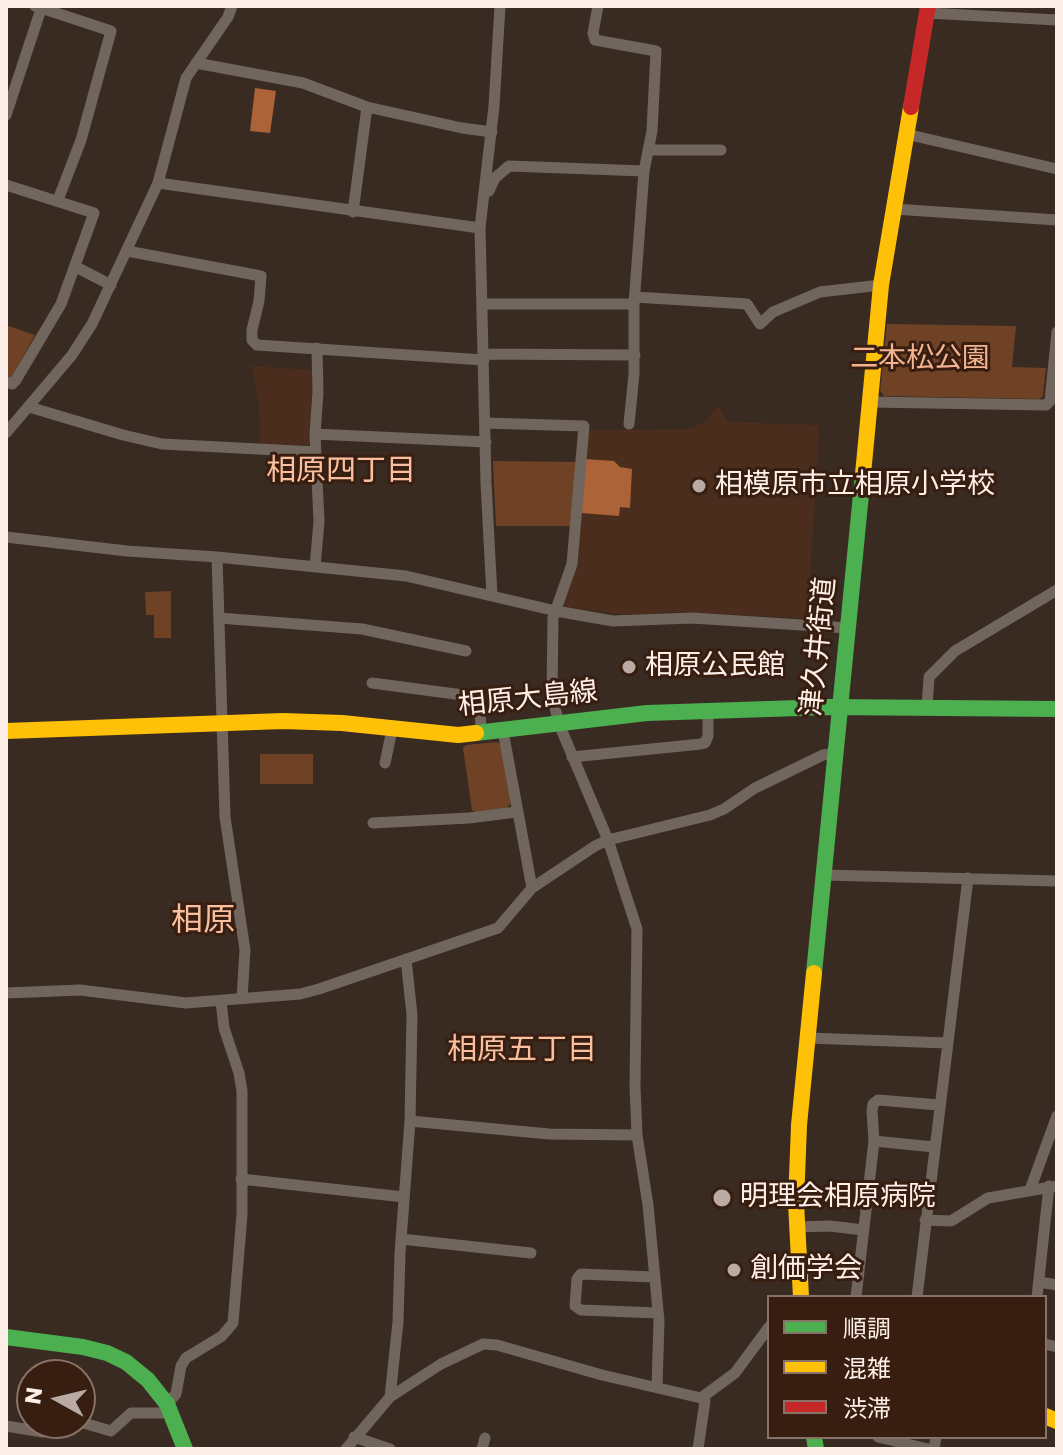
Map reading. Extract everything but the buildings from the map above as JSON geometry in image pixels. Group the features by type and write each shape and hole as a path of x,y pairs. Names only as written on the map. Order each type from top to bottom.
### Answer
{"main road":[{"name":"津久井街道","path":"801,1295 797,1148 881,285 927,9"},
{"name":"相原大島線","path":"6,731 320,722 444,735 482,734 647,713 840,707 1057,709"},
{"path":"6,1337 62,1343 114,1355 148,1380 170,1408 185,1449"}],"street":[{"path":"6,433 84,338 158,183 181,90 232,6"},
{"path":"492,596 480,228 492,132 500,6"},
{"path":"598,6 593,33 595,40 656,51 634,300 635,355 629,424"},
{"path":"6,115 38,7 111,31 81,140 58,200"},
{"path":"927,9 1057,20"},
{"path":"196,63 303,83 367,107 492,132"},
{"path":"353,212 367,107"},
{"path":"906,134 1057,168"},
{"path":"649,150 721,150"},
{"path":"483,206 492,183 509,166 644,171"},
{"path":"158,183 480,228"},
{"path":"6,185 94,213 61,304 16,380 12,384 6,382"},
{"path":"894,209 1057,220"},
{"path":"127,251 258,274 262,279 252,330 254,344 484,357 635,355"},
{"path":"76,267 111,285"},
{"path":"483,304 634,300 747,304 760,324 773,312 820,292 881,285"},
{"path":"871,402 1043,406 1050,401 1057,332"},
{"path":"315,567 319,522 315,452 317,348"},
{"path":"29,407 162,444 315,452"},
{"path":"485,423 584,426 572,564 552,630 552,695 559,724 608,840 637,929 634,1036 637,1135 658,1313 657,1387"},
{"path":"315,434 486,442"},
{"path":"6,537 406,576 613,621 692,618 848,628"},
{"path":"217,557 225,817 245,950 242,998"},
{"path":"927,707 929,677 955,651 1057,590"},
{"path":"219,618 362,629 466,651"},
{"path":"372,683 478,697 482,734"},
{"path":"572,757 705,743 708,711"},
{"path":"385,763 392,730"},
{"path":"503,731 532,888"},
{"path":"6,998 80,990 167,1002 300,994 498,928 532,888 570,861 608,840 710,815 755,788 823,755 836,753"},
{"path":"373,823 516,812"},
{"path":"824,875 1057,881"},
{"path":"917,1295 968,878"},
{"path":"390,1397 398,1322 410,1121 412,1015 406,959"},
{"path":"96,1427 111,1431 131,1413 170,1408 186,1358 222,1336 233,1323 241,1236 242,1091 224,1028 221,1001"},
{"path":"808,1038 947,1043"},
{"path":"856,1295 874,1141 873,1104 878,1100 939,1105"},
{"path":"1030,1190 1057,1116"},
{"path":"410,1121 549,1134 637,1135"},
{"path":"874,1141 934,1147"},
{"path":"241,1179 404,1197"},
{"path":"925,1220 951,1221 988,1198 1053,1186 1037,1295"},
{"path":"797,1227 830,1226 863,1230"},
{"path":"401,1239 531,1253"},
{"path":"654,1277 579,1274 575,1306 581,1310 658,1313"},
{"path":"1039,1282 1057,1285"},
{"path":"701,1398 735,1373 767,1330"},
{"path":"346,1449 390,1397 441,1364 483,1344 701,1398 705,1401 698,1449"},
{"path":"354,1437 390,1449"},
{"path":"886,1439 928,1449"}],"shaded area":[{"path":"255,88 276,91 270,133 250,131"},
{"path":"252,366 313,370 315,403 312,447 260,446 259,405"},
{"name":"相模原市立相原小学校","path":"718,406 728,422 819,425 808,616 674,612 627,615 566,607 563,604 587,433 591,430 687,429 704,423"},
{"path":"585,459 614,461 620,467 632,469 630,508 620,507 619,516 581,513"}],"green space":[{"name":"二本松公園","path":"887,324 1016,326 1012,367 1046,368 1043,396 1039,399 884,396 880,391"},
{"path":"6,325 35,335 10,380 6,379"},
{"path":"493,461 576,462 571,526 496,526"},
{"path":"171,591 171,638 154,638 154,615 146,615 145,592"},
{"path":"497,742 502,745 511,803 507,808 476,812 472,810 463,748 466,745"},
{"path":"260,754 313,754 313,784 260,784"}],"traffic: fast":[{"path":"814,973 863,474"},
{"path":"476,733 647,713 829,707 1057,709"},
{"path":"6,1337 83,1347 126,1362 148,1380 167,1404 185,1449"},
{"path":"814,1439 816,1449"}],"traffic: slow":[{"path":"863,474 881,285 911,107"},
{"path":"6,731 283,721 342,723 458,735 476,733"},
{"path":"801,1295 796,1203 799,1125 814,973"},
{"path":"1047,1417 1057,1421"}],"traffic: jam":[{"path":"911,107 928,6"}],"place":[{"name":"相模原市立相原小学校","path":"699,486"},
{"name":"相原公民館","path":"629,667"},
{"name":"明理会相原病院","path":"722,1198"},
{"name":"創価学会","path":"734,1270"}],"district":[{"name":"相原四丁目","path":"341,472"},
{"name":"相原","path":"203,922"},
{"name":"相原五丁目","path":"522,1051"}]}
